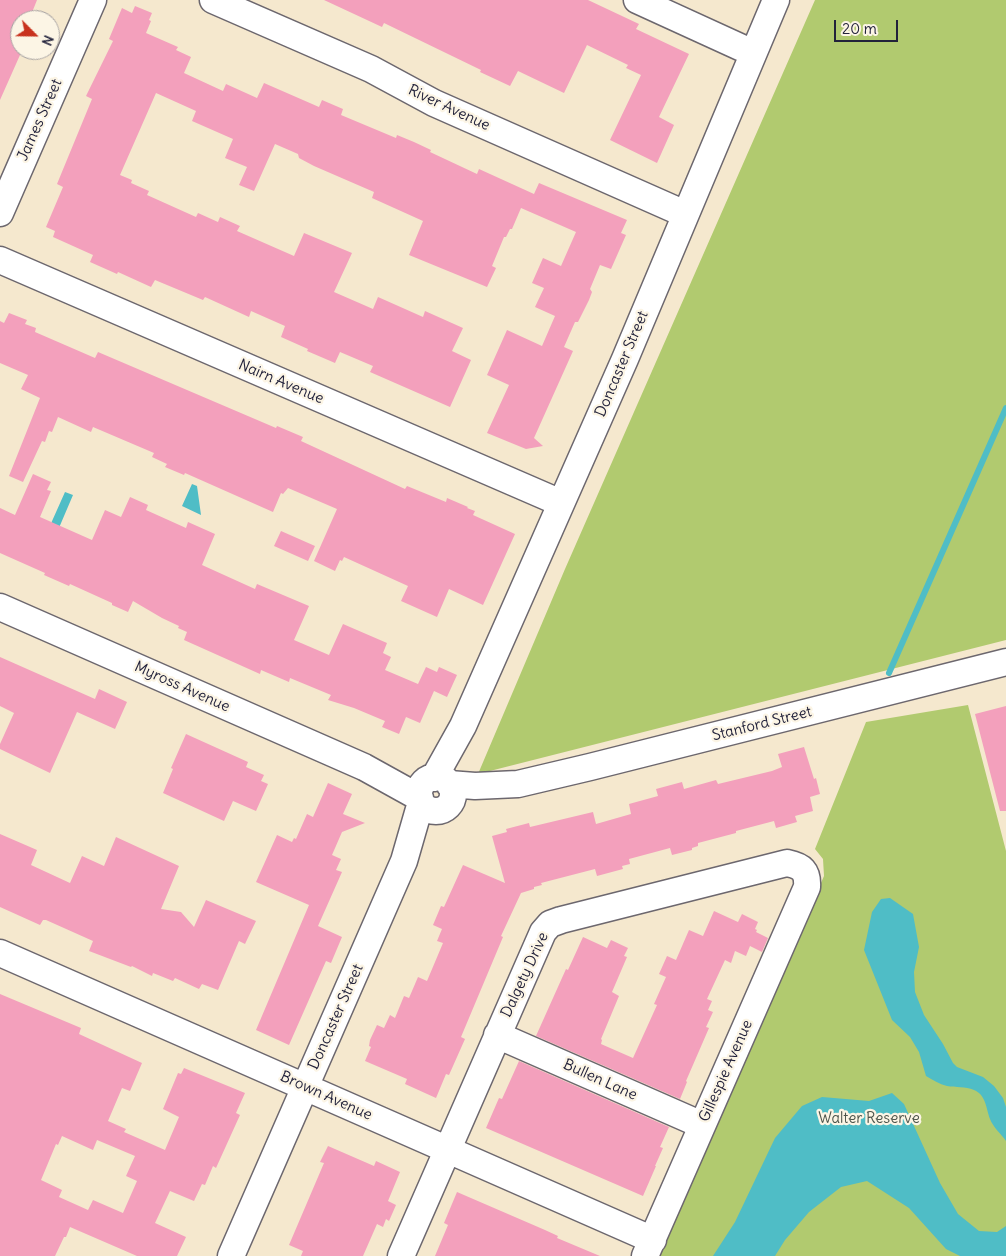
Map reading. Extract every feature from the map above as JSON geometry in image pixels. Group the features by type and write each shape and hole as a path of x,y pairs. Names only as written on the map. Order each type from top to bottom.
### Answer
{"street":[{"name":"James Street","path":"0,213 93,0"},
{"name":"River Avenue","path":"213,0 371,69 434,103 685,214"},
{"path":"637,0 753,53"},
{"name":"Doncaster Street","path":"231,1256 626,359 776,0"},
{"name":"Nairn Avenue","path":"0,260 561,503"},
{"name":"Myross Avenue","path":"0,606 364,767 434,793"},
{"name":"Stanford Street","path":"434,793 476,802 518,784 1006,662"},
{"name":"Dalgety Drive","path":"401,1256 543,932 550,924 585,913 787,863 797,865 804,870 808,878 807,887"},
{"name":"Gillespie Avenue","path":"649,1248 807,887"},
{"name":"Brown Avenue","path":"0,953 448,1150 649,1248"},
{"name":"Bullen Lane","path":"497,1035 702,1125"}],"green space":[{"path":"815,0 1006,0 1006,640 478,774 565,569"},
{"name":"Walter Reserve","path":"968,705 1006,851 1006,1256 659,1256 824,876 823,859 815,849 866,722"}],"water":[{"path":"192,484 197,486 201,515 182,506"},
{"path":"65,492 73,495 41,570 32,566"},
{"path":"890,898 913,914 919,947 914,972 915,992 924,1015 953,1063 957,1067 983,1077 994,1086 1003,1098 1006,1107 1006,1141 991,1122 985,1102 978,1092 967,1088 950,1087 926,1076 919,1052 910,1037 892,1020 864,950 872,912 881,899"},
{"path":"892,1093 904,1104 940,1183 958,1214 979,1231 997,1232 1006,1226 1006,1256 960,1256 946,1249 909,1208 867,1181 841,1187 809,1212 785,1240 775,1256 713,1256 735,1222 775,1138 802,1106 822,1097 869,1101"}],"building":[{"path":"0,0 37,0 33,10 10,10 10,60 18,60 0,100"},
{"path":"324,0 588,0 639,24 636,29 689,54 659,117 674,125 657,163 610,140 641,75 626,68 628,65 587,45 564,93 518,71 510,86 384,23 382,27"},
{"path":"135,6 152,13 146,33 178,47 176,50 191,57 184,73 223,91 226,84 257,98 264,83 319,107 322,100 343,109 341,115 396,138 397,135 414,142 431,150 430,152 477,174 479,169 534,194 539,183 627,220 621,233 626,235 611,269 600,265 590,289 592,292 589,300 578,322 575,322 564,347 573,351 534,438 543,446 526,449 487,433 509,385 487,375 507,330 542,346 555,316 535,307 544,288 532,283 543,258 561,266 576,232 521,208 512,229 504,237 492,266 496,268 487,287 409,255 423,221 372,198 374,192 314,166 299,158 298,154 275,144 254,191 239,185 247,167 225,158 233,139 192,121 196,111 156,93 120,175 132,180 131,183 149,191 147,195 196,217 198,213 218,222 220,217 240,226 237,231 294,256 304,233 352,253 334,292 373,309 378,297 423,317 425,311 463,328 452,351 471,360 450,407 370,372 373,366 340,352 335,363 307,351 308,349 281,337 285,326 251,311 249,317 205,297 203,300 155,280 151,287 90,262 93,255 53,237 55,231 46,227 63,187 57,184 92,99 86,96 113,41 109,39 122,8 132,13"},
{"path":"9,313 27,320 25,324 36,328 35,332 95,358 98,352 276,428 277,426 303,437 301,441 405,489 407,486 446,502 447,498 468,507 475,511 473,515 515,534 483,605 449,589 437,617 401,601 408,586 344,557 342,561 340,560 335,571 314,561 337,509 288,488 283,494 281,493 273,512 185,473 184,475 165,467 167,464 152,457 154,453 93,427 91,432 58,417 52,432 49,431 45,442 42,441 23,482 9,476 40,398 21,389 28,375 0,363 0,321 4,323"},
{"path":"33,474 51,482 47,490 51,491 40,517 92,540 105,510 121,517 130,497 148,505 146,510 186,528 188,522 215,534 202,565 255,589 257,584 309,606 294,640 329,655 343,624 387,643 383,653 391,657 385,670 418,684 426,667 437,672 439,667 457,675 447,697 434,691 420,723 406,717 399,734 382,727 385,721 328,700 331,695 290,678 289,682 261,670 260,674 184,640 187,632 133,601 128,612 70,584 69,586 44,575 45,573 0,553 0,508 15,515"},
{"path":"281,531 315,546 308,561 274,546"},
{"path":"0,657 95,699 99,689 127,702 115,729 77,712 50,773 0,749 0,744 14,713 0,706"},
{"path":"1006,706 1006,811 1000,811 975,714"},
{"path":"186,734 248,762 246,767 264,775 261,781 268,784 256,811 233,801 224,821 163,793 173,769 171,768"},
{"path":"804,747 820,794 810,797 813,811 795,816 797,822 776,828 774,821 698,843 698,846 692,848 692,850 672,855 670,848 629,859 630,864 622,866 623,869 597,876 595,869 541,883 542,885 534,887 534,889 521,893 501,936 503,937 461,1037 465,1039 449,1075 446,1074 436,1098 405,1084 407,1079 365,1061 371,1047 369,1046 370,1040 377,1025 384,1028 390,1015 395,1018 404,996 409,998 418,977 427,981 443,943 437,941 442,929 433,925 441,906 444,907 463,865 505,883 492,836 507,832 506,829 529,823 530,827 593,812 596,824 631,814 629,804 658,796 656,789 682,782 684,789 716,780 718,784 772,771 782,767 778,754"},
{"path":"328,783 352,794 343,814 365,823 342,832 332,855 341,859 336,870 342,872 318,926 342,937 331,963 326,961 289,1045 256,1030 309,905 256,882 277,835 292,842 294,838 296,839 307,814 313,817"},
{"path":"0,834 37,850 31,865 70,883 82,856 104,866 116,837 179,866 161,909 181,912 194,927 206,900 256,921 245,944 239,941 218,990 202,984 199,989 175,978 173,981 153,973 152,976 132,966 89,951 93,941 46,920 43,920 40,925 0,907"},
{"path":"714,911 738,922 742,914 758,922 755,929 757,930 756,932 768,938 762,952 750,946 746,956 735,951 731,963 725,960 707,999 712,1001 708,1010 713,1012 706,1027 709,1028 680,1099 536,1036 566,969 568,970 583,937 607,948 611,940 628,948 624,956 627,957 612,992 619,996 601,1039 601,1044 633,1058 657,1005 654,1004 666,977 659,974 667,956 676,960 689,930 703,936"},
{"path":"0,994 81,1028 79,1034 142,1063 130,1091 122,1088 108,1121 126,1129 124,1132 165,1150 179,1117 163,1109 178,1073 181,1074 184,1068 245,1093 236,1113 240,1115 216,1168 213,1166 205,1185 202,1184 194,1201 170,1191 155,1223 186,1237 177,1256 137,1256 70,1227 55,1256 0,1256","holes":["62,1136 93,1150 97,1140 135,1156 126,1176 137,1181 123,1213 93,1200 88,1210 59,1197 62,1190 41,1180 56,1144 58,1145"]},
{"path":"519,1061 669,1127 660,1147 663,1148 643,1196 486,1128 499,1098 502,1099"},
{"path":"328,1146 374,1166 376,1161 400,1172 388,1201 396,1205 389,1221 386,1219 383,1227 377,1224 363,1256 301,1256 303,1251 289,1245 324,1163 320,1162"},
{"path":"457,1192 600,1256 435,1256 448,1225 444,1223"}],"waterway":[{"path":"889,673 1006,408"}]}
